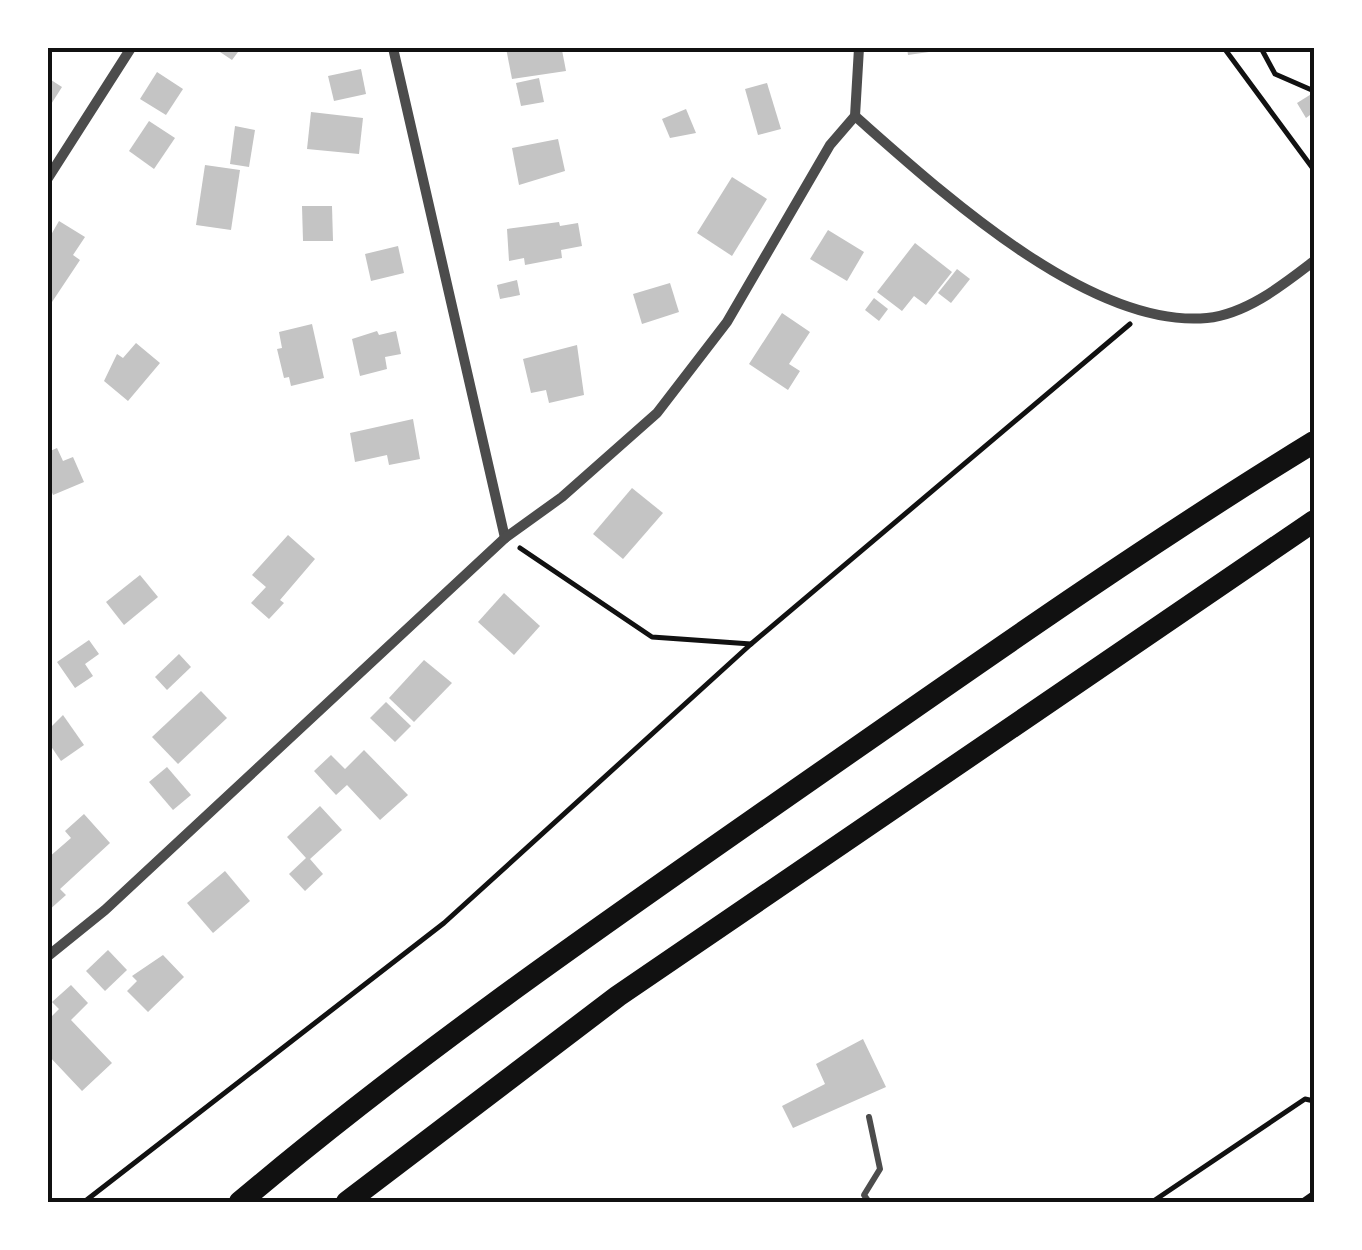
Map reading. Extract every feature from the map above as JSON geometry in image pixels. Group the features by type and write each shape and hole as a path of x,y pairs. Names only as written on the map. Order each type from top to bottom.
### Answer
{"highway":[{"path":"240,1202 440,1042 586,936 908,712 1314,442"},
{"path":"348,1202 618,996 1314,521"}],"street":[{"path":"48,178 131,48"},
{"path":"393,48 505,538"},
{"path":"48,956 105,910 505,538 562,497 657,413 727,322 830,145 855,116 859,48"},
{"path":"855,116 959,207 1075,282 1142,314 1209,318 1272,294 1314,261"}],"lane":[{"path":"869,1117 880,1169 864,1195 869,1202"}],"path":[{"path":"1224,48 1314,170"},
{"path":"1261,48 1275,74 1314,91"},
{"path":"84,1202 444,923 751,644 1142,314"},
{"path":"505,538 652,636 751,644"},
{"path":"1152,1202 1305,1099 1314,1101"},
{"path":"1301,1202 1314,1193"}],"building":[{"path":"214,48 241,48 232,60"},
{"path":"506,48 562,50 566,71 512,79"},
{"path":"907,48 943,48 943,50 908,55"},
{"path":"361,69 366,94 334,101 328,76"},
{"path":"157,72 183,89 166,115 140,99"},
{"path":"48,78 62,87 48,109"},
{"path":"539,78 544,102 521,106 516,83"},
{"path":"767,83 781,129 758,135 745,89"},
{"path":"1313,93 1314,112 1306,118 1297,103"},
{"path":"686,109 696,133 670,138 662,119"},
{"path":"311,112 363,118 359,154 307,149"},
{"path":"149,121 175,138 154,169 129,151"},
{"path":"235,126 255,130 249,167 230,164"},
{"path":"558,139 565,171 519,185 512,148"},
{"path":"205,165 240,170 231,230 196,225"},
{"path":"732,177 767,199 732,256 697,233"},
{"path":"302,206 332,206 333,241 303,241"},
{"path":"59,221 85,237 73,255 80,260 48,308 48,240"},
{"path":"559,222 560,226 578,223 582,246 561,250 562,258 525,265 524,258 509,261 507,229"},
{"path":"828,230 864,252 847,281 810,259"},
{"path":"915,243 952,272 926,305 914,296 902,311 877,292"},
{"path":"398,246 404,273 371,281 365,254"},
{"path":"957,269 970,279 951,303 938,293"},
{"path":"517,280 520,295 500,299 497,285"},
{"path":"670,283 679,312 642,324 633,294"},
{"path":"874,298 888,309 879,321 865,310"},
{"path":"782,313 810,332 789,364 800,371 788,390 749,364"},
{"path":"312,324 324,378 291,386 289,377 284,378 277,349 282,348 279,332"},
{"path":"377,331 379,335 396,331 401,354 385,357 387,369 360,376 352,339"},
{"path":"136,343 160,363 128,401 104,381 117,354 123,358"},
{"path":"577,345 584,395 549,403 546,390 531,393 523,359"},
{"path":"413,419 420,459 389,465 387,455 355,462 350,433"},
{"path":"57,448 63,461 73,457 84,482 53,495 48,483 48,452"},
{"path":"632,488 663,513 623,559 593,534"},
{"path":"288,535 315,559 269,619 251,603 266,587 252,575"},
{"path":"140,575 158,597 124,625 106,602"},
{"path":"504,593 540,626 514,655 478,622"},
{"path":"89,640 99,654 85,664 93,676 75,688 57,662"},
{"path":"179,654 191,667 167,690 155,677"},
{"path":"424,660 452,683 414,722 389,698"},
{"path":"201,691 227,718 178,764 152,737"},
{"path":"386,702 411,726 395,742 370,718"},
{"path":"63,715 84,745 61,761 48,742 48,730"},
{"path":"364,750 408,795 380,820 347,785 336,795 314,771 331,755 345,769"},
{"path":"167,767 191,795 173,810 149,782"},
{"path":"320,806 342,830 310,859 323,874 305,891 289,874 306,858 287,837"},
{"path":"84,814 110,843 60,889 66,895 48,911 48,858 71,838 65,831"},
{"path":"225,871 250,901 213,933 187,903"},
{"path":"108,950 127,970 105,991 86,971"},
{"path":"163,955 184,977 148,1012 127,991 137,981 132,976"},
{"path":"71,985 88,1003 71,1020 112,1063 82,1091 48,1055 48,1020 59,1009 52,1002"},
{"path":"863,1039 886,1087 793,1128 782,1106 825,1084 816,1064"}]}
